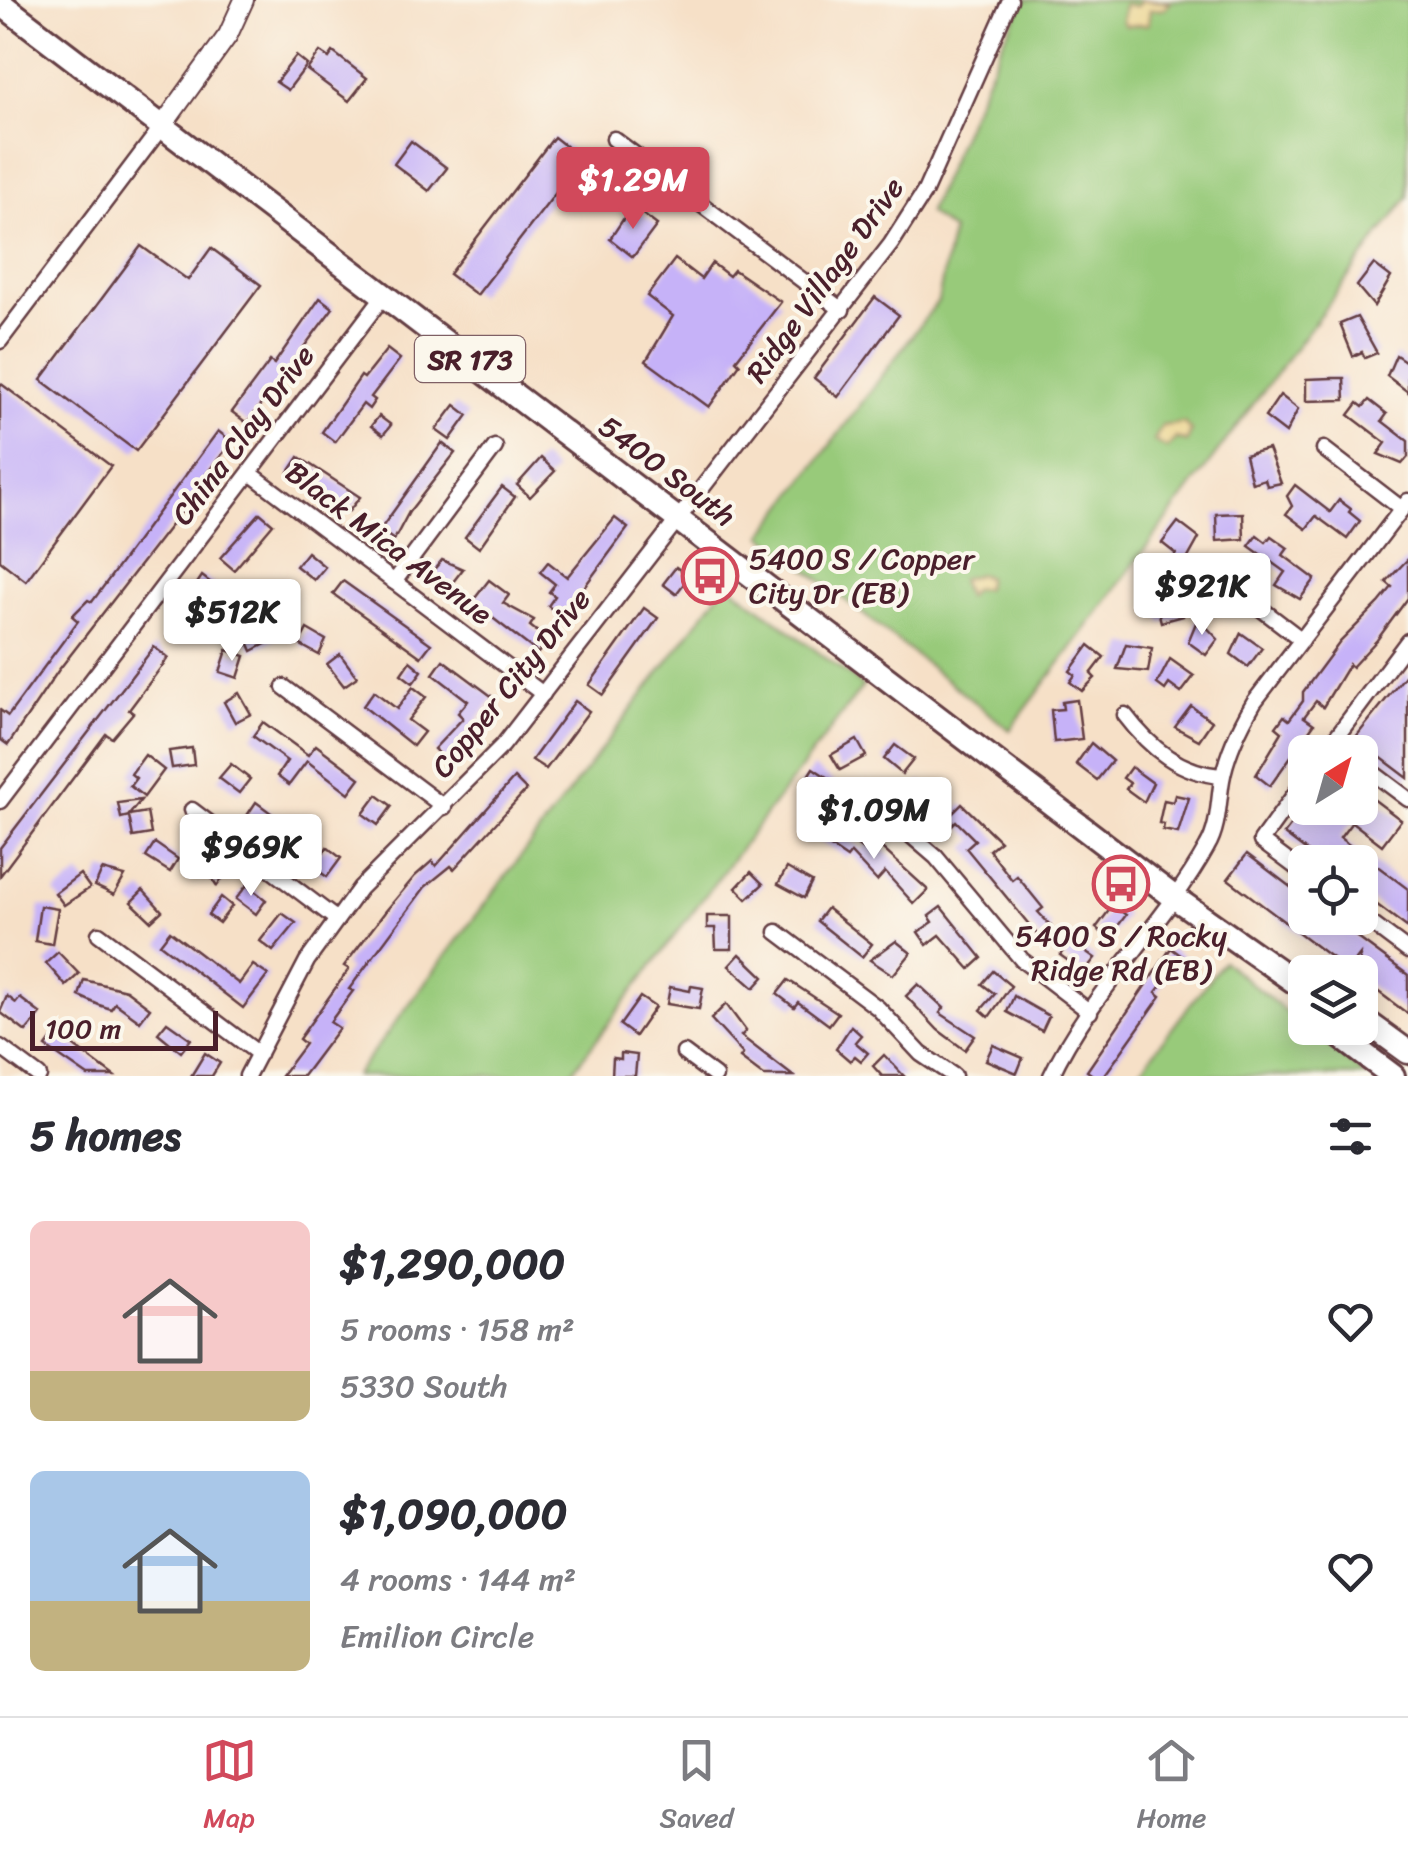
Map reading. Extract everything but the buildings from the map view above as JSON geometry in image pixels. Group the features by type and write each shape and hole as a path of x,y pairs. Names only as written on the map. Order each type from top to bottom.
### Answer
{"main road":[{"name":"5400 South","path":"0,2 1288,981"},
{"path":"1378,1030 1408,1052"},
{"path":"1352,1045 1393,1076"}],"street":[{"path":"0,341 228,35 244,0"},
{"name":"Ridge Village Drive","path":"678,518 744,429 784,388 925,192 1010,0"},
{"path":"614,139 842,310"},
{"name":"China Clay Drive","path":"0,801 385,294"},
{"path":"394,582 495,447"},
{"path":"1051,1076 1090,1012 1175,898 1212,840 1222,776 1238,731 1254,702 1405,505 1324,449"},
{"name":"Black Mica Avenue","path":"250,473 543,694"},
{"name":"Copper City Drive","path":"248,1076 298,976 336,918 376,870 503,746 678,518"},
{"path":"1226,582 1302,640"},
{"path":"1337,735 1408,640"},
{"path":"284,687 444,807"},
{"path":"1125,715 1142,738 1183,767 1222,776"},
{"path":"1378,776 1408,799"},
{"path":"872,802 936,857 1022,960 1090,1012"},
{"path":"1288,803 1260,841 1288,862"},
{"path":"192,810 336,918"},
{"path":"1378,928 1408,951"},
{"path":"776,932 878,1008 922,1054 954,1076"},
{"path":"100,934 259,1054"},
{"path":"0,1046 39,1076"},
{"path":"684,1053 715,1076"}],"green space":[{"path":"1025,0 1408,0 1408,197 1010,730 763,535 938,301 952,231 928,213 1004,38"},
{"path":"727,583 863,686 569,1076 355,1076"},
{"path":"1223,961 1288,1013 1288,1045 1327,1045 1366,1076 1136,1076"}],"sand":[{"path":"1142,0 1170,2 1164,9 1150,10 1148,24 1126,26 1122,21 1124,5 1137,6"},
{"path":"1184,423 1191,431 1187,442 1176,438 1167,448 1154,441 1162,426"},
{"path":"979,574 987,578 985,588 974,589 966,597 960,579"}],"place":[{"name":"5400 S / Copper City Dr (EB)","path":"710,576"},
{"name":"5400 S / Rocky Ridge Rd (EB)","path":"1121,884"}]}
